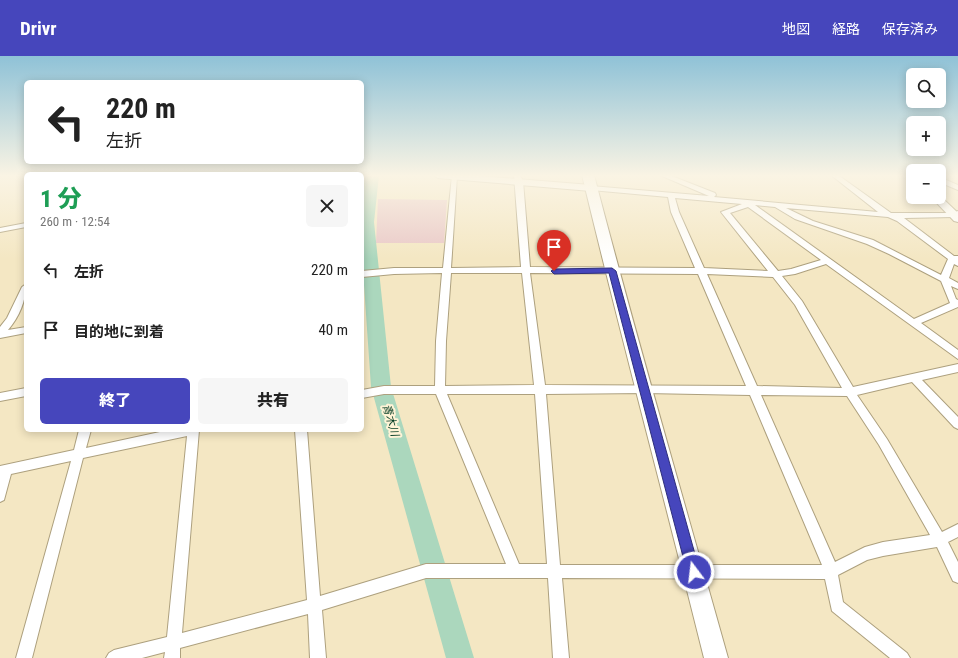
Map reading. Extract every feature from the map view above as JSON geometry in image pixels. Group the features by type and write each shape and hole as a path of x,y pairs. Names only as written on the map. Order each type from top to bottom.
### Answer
{"main road":[{"path":"595,203 612,271 645,389 716,658"}],"street":[{"path":"452,203 441,341 440,390 515,571"},
{"path":"520,203 526,272 540,390 561,658"},
{"path":"673,203 674,212 700,272 828,560 837,606 902,658"},
{"path":"747,203 958,355"},
{"path":"747,203 725,212 799,303 850,392 883,442 940,540 958,576"},
{"path":"750,203 777,204 893,215 957,216"},
{"path":"872,203 885,213 900,219 956,260 944,279"},
{"path":"777,204 787,212 801,218 869,242 958,286"},
{"path":"944,204 957,216"},
{"path":"0,230 24,225"},
{"path":"364,274 394,271 612,271 776,274 792,272 827,261"},
{"path":"913,323 956,304 952,300 944,279"},
{"path":"0,334 11,320 24,291"},
{"path":"0,334 24,330"},
{"path":"364,394 384,390 645,389 850,392 958,368"},
{"path":"914,378 958,424"},
{"path":"0,397 24,392"},
{"path":"24,658 84,432"},
{"path":"0,496 3,470 183,432"},
{"path":"172,658 192,432"},
{"path":"301,432 318,658"},
{"path":"114,658 314,605 426,571 830,572 865,554 883,549 940,540 958,530"}],"shaded area":[{"path":"378,203 447,203 444,243 376,243"}],"waterway":[{"name":"青木川","path":"369,203 367,222 381,387 460,658"}],"route":[{"path":"554,271 612,271 694,572"}]}
